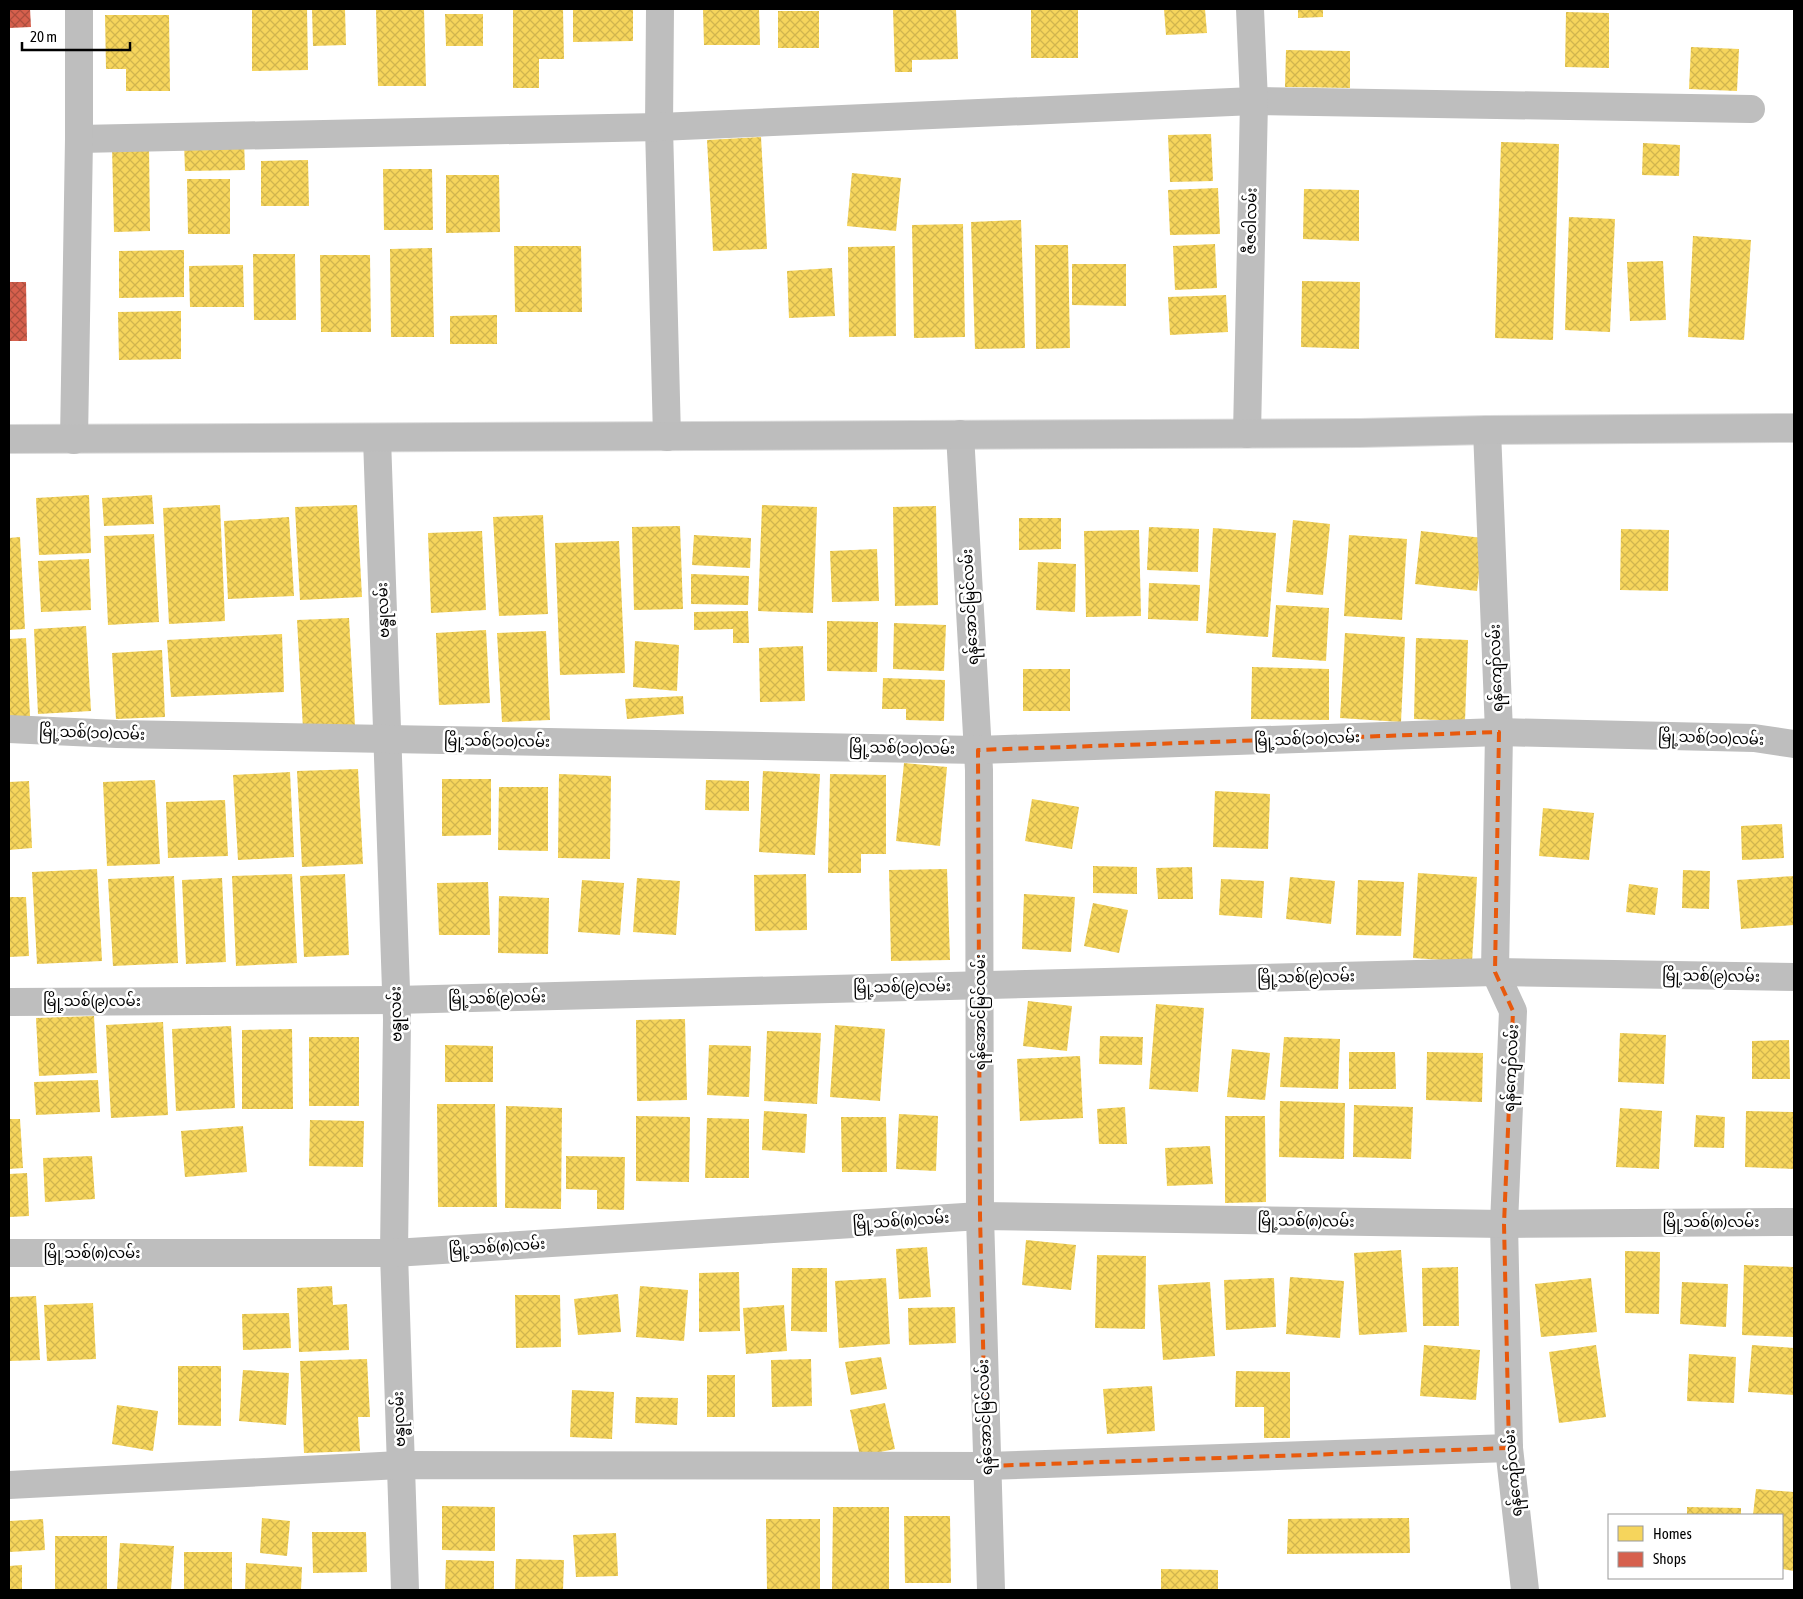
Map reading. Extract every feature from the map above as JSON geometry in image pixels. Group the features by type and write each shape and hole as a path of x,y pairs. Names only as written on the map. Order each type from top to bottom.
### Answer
{"highway":[{"path":"9,439 1247,434 1794,428"}],"street":[{"path":"74,440 79,139 79,9"},
{"path":"660,9 659,127 667,437"},
{"name":"ဇီဇဝါလမ်း","path":"1247,434 1254,100 1250,9"},
{"path":"79,139 659,127 1254,100 1751,109"},
{"name":"ရန်ကျော်လမ်း","path":"1487,430 1499,732 1495,972 1514,1011 1504,1224 1509,1448 1525,1590"},
{"name":"ရန်အောင်မြင်လမ်း","path":"960,434 978,750 980,1216 991,1590"},
{"name":"ဗန္ဓုလမ်း","path":"377,438 396,1000 394,1253 405,1590"},
{"name":"မြို့သစ်(၁၀)လမ်း","path":"9,729 117,734 978,750 1499,732 1754,738 1794,744"},
{"name":"မြို့သစ်(၉)လမ်း","path":"9,1002 396,1000 1495,972 1794,977"},
{"name":"မြို့သစ်(၈)လမ်း","path":"9,1253 394,1253 980,1216 1504,1224 1794,1222"},
{"path":"9,1485 400,1465 986,1466 1509,1448"}],"highlighted area":[{"path":"1499,732 1495,972 1513,1011 1504,1224 1509,1448 986,1466 980,1216 978,750"}],"building: Homes":[{"path":"252,9 307,9 308,70 252,71"},
{"path":"312,9 345,9 346,45 313,46"},
{"path":"376,9 424,9 426,86 378,86"},
{"path":"513,9 563,9 564,59 539,59 539,88 513,88"},
{"path":"573,9 633,9 633,41 573,42"},
{"path":"703,9 759,9 760,45 704,45"},
{"path":"893,9 956,9 958,59 912,60 912,72 895,72"},
{"path":"1031,9 1078,9 1078,58 1031,58"},
{"path":"1164,9 1205,9 1207,33 1166,35"},
{"path":"1298,9 1323,9 1323,17 1298,18"},
{"path":"778,11 819,11 819,48 778,48"},
{"path":"1566,12 1609,13 1609,68 1565,67"},
{"path":"445,14 483,14 483,46 446,46"},
{"path":"105,15 169,15 170,91 126,91 126,69 106,69"},
{"path":"1691,47 1739,49 1737,91 1689,89"},
{"path":"1286,50 1350,51 1350,88 1285,87"},
{"path":"1211,134 1213,181 1170,182 1168,135"},
{"path":"761,137 767,249 713,251 707,140"},
{"path":"244,140 245,170 185,171 184,141"},
{"path":"1501,142 1559,144 1553,340 1495,338"},
{"path":"1643,143 1680,145 1679,176 1642,175"},
{"path":"149,146 150,231 114,232 112,147"},
{"path":"308,160 309,206 261,206 261,161"},
{"path":"383,169 432,169 433,230 384,230"},
{"path":"852,173 901,178 896,231 847,226"},
{"path":"446,175 499,175 500,232 446,233"},
{"path":"187,179 230,179 230,234 188,234"},
{"path":"1218,188 1220,234 1170,235 1168,190"},
{"path":"1304,189 1359,190 1359,241 1303,239"},
{"path":"1569,217 1615,219 1610,332 1565,330"},
{"path":"1021,220 1025,348 975,349 971,222"},
{"path":"963,224 965,337 914,338 912,225"},
{"path":"1693,236 1751,240 1744,340 1688,337"},
{"path":"1215,244 1217,288 1175,290 1173,246"},
{"path":"1035,245 1068,245 1070,348 1036,349"},
{"path":"514,246 581,246 582,312 515,312"},
{"path":"895,246 896,336 849,337 848,247"},
{"path":"432,248 434,337 391,337 390,249"},
{"path":"184,250 184,297 119,298 119,251"},
{"path":"253,254 295,254 296,320 254,320"},
{"path":"320,255 370,255 371,332 321,332"},
{"path":"1663,261 1666,320 1630,321 1627,262"},
{"path":"1072,264 1126,264 1126,306 1072,305"},
{"path":"243,265 244,307 190,307 189,266"},
{"path":"832,268 835,316 789,318 787,271"},
{"path":"1302,281 1360,282 1359,349 1301,347"},
{"path":"1226,295 1228,332 1170,335 1168,297"},
{"path":"181,311 181,359 119,360 118,312"},
{"path":"497,315 497,344 450,344 450,316"},
{"path":"89,495 91,553 39,555 36,498"},
{"path":"152,495 154,524 104,526 102,498"},
{"path":"220,505 225,621 169,624 163,508"},
{"path":"357,505 362,597 300,600 295,507"},
{"path":"762,505 817,507 813,613 758,611"},
{"path":"936,506 938,605 895,606 893,507"},
{"path":"543,515 548,614 499,616 493,517"},
{"path":"289,517 294,596 228,599 224,521"},
{"path":"1019,518 1061,518 1061,549 1019,550"},
{"path":"1293,520 1330,524 1323,595 1286,592"},
{"path":"680,526 683,609 634,610 632,527"},
{"path":"1149,527 1199,529 1198,572 1147,570"},
{"path":"1213,528 1276,533 1268,637 1206,633"},
{"path":"1621,529 1669,530 1668,591 1620,590"},
{"path":"1139,530 1141,616 1086,617 1084,531"},
{"path":"482,531 486,610 431,613 428,533"},
{"path":"1421,531 1483,538 1477,591 1415,584"},
{"path":"154,534 159,622 108,625 104,536"},
{"path":"694,535 751,538 750,568 692,565"},
{"path":"1349,535 1407,539 1402,620 1344,616"},
{"path":"20,537 25,629 9,630 9,538"},
{"path":"619,541 625,673 560,675 555,543"},
{"path":"877,549 879,601 832,602 830,551"},
{"path":"89,559 91,610 41,612 38,561"},
{"path":"1038,562 1076,564 1075,612 1036,610"},
{"path":"691,574 749,576 748,605 691,604"},
{"path":"1149,583 1200,585 1198,621 1148,619"},
{"path":"1276,605 1329,608 1326,661 1272,657"},
{"path":"748,611 749,643 733,643 733,629 694,630 694,612"},
{"path":"349,618 355,726 303,729 297,620"},
{"path":"827,621 878,622 877,672 827,671"},
{"path":"894,623 946,625 944,671 893,669"},
{"path":"86,626 91,711 38,714 34,629"},
{"path":"486,630 490,703 439,705 436,633"},
{"path":"546,631 550,720 502,722 497,633"},
{"path":"1345,633 1405,637 1401,722 1340,718"},
{"path":"282,634 284,692 171,697 167,640"},
{"path":"26,638 30,716 9,717 9,639"},
{"path":"1416,638 1468,640 1465,721 1414,719"},
{"path":"635,641 679,645 677,691 633,687"},
{"path":"803,646 805,701 760,702 759,648"},
{"path":"162,650 165,717 116,719 112,653"},
{"path":"1252,667 1329,669 1329,720 1251,719"},
{"path":"1023,669 1070,669 1070,711 1023,711"},
{"path":"883,678 945,680 944,721 906,720 906,709 882,709"},
{"path":"683,696 684,714 627,719 625,699"},
{"path":"904,763 947,767 940,846 896,841"},
{"path":"358,769 363,864 302,867 297,771"},
{"path":"763,771 820,774 815,855 759,852"},
{"path":"290,772 294,857 238,860 233,775"},
{"path":"559,774 611,776 610,859 558,858"},
{"path":"830,774 886,775 886,854 861,854 861,873 828,873"},
{"path":"442,779 491,779 491,835 442,836"},
{"path":"155,780 160,864 107,866 103,782"},
{"path":"706,780 749,781 749,811 705,810"},
{"path":"29,781 32,848 9,850 9,782"},
{"path":"499,787 548,787 548,851 498,850"},
{"path":"1215,791 1270,794 1268,849 1213,847"},
{"path":"1032,799 1079,807 1072,849 1025,841"},
{"path":"225,800 228,856 168,858 166,802"},
{"path":"1543,808 1594,813 1589,860 1539,856"},
{"path":"1782,824 1784,858 1742,860 1741,826"},
{"path":"1093,866 1137,867 1137,894 1093,893"},
{"path":"1192,867 1193,899 1158,899 1156,868"},
{"path":"97,869 102,961 37,964 32,872"},
{"path":"947,869 950,960 891,961 889,870"},
{"path":"1683,870 1710,871 1709,909 1682,908"},
{"path":"1418,873 1477,877 1472,962 1413,958"},
{"path":"292,874 297,963 236,966 232,876"},
{"path":"345,874 349,955 304,957 300,876"},
{"path":"806,874 807,930 755,931 754,875"},
{"path":"174,876 178,963 113,966 108,879"},
{"path":"1794,876 1794,925 1741,929 1737,880"},
{"path":"1290,877 1335,881 1331,924 1286,919"},
{"path":"222,878 226,962 186,964 182,880"},
{"path":"637,878 680,881 676,935 633,932"},
{"path":"1221,879 1264,881 1262,918 1219,915"},
{"path":"582,880 624,883 620,935 578,932"},
{"path":"1358,880 1404,882 1401,936 1356,935"},
{"path":"488,882 490,935 439,935 437,883"},
{"path":"1629,884 1658,888 1655,915 1626,912"},
{"path":"1024,894 1075,897 1071,952 1022,949"},
{"path":"499,896 549,898 548,954 498,953"},
{"path":"9,897 26,897 29,956 9,957"},
{"path":"1093,903 1128,910 1119,953 1084,946"},
{"path":"1028,1001 1072,1006 1067,1051 1023,1046"},
{"path":"1156,1004 1204,1008 1198,1092 1149,1089"},
{"path":"94,1016 97,1073 39,1076 36,1018"},
{"path":"685,1019 687,1100 637,1101 636,1020"},
{"path":"163,1022 168,1115 111,1118 106,1025"},
{"path":"835,1025 885,1029 880,1101 830,1097"},
{"path":"231,1026 235,1108 176,1111 172,1029"},
{"path":"292,1029 293,1109 242,1109 242,1030"},
{"path":"767,1031 821,1033 817,1104 764,1101"},
{"path":"1620,1033 1666,1035 1664,1084 1618,1082"},
{"path":"1100,1036 1143,1037 1142,1065 1099,1064"},
{"path":"309,1037 359,1037 359,1106 309,1106"},
{"path":"1284,1037 1340,1039 1338,1089 1280,1087"},
{"path":"1789,1040 1790,1079 1752,1079 1752,1041"},
{"path":"445,1045 493,1046 493,1082 445,1082"},
{"path":"709,1045 751,1046 749,1097 707,1095"},
{"path":"1232,1049 1270,1053 1265,1100 1227,1097"},
{"path":"1349,1052 1395,1052 1396,1089 1349,1089"},
{"path":"1427,1052 1483,1053 1482,1102 1426,1100"},
{"path":"1080,1056 1083,1118 1020,1121 1017,1059"},
{"path":"98,1080 100,1112 36,1115 34,1082"},
{"path":"1280,1101 1345,1103 1344,1159 1279,1157"},
{"path":"437,1104 495,1104 497,1207 438,1207"},
{"path":"1354,1105 1413,1107 1411,1159 1353,1157"},
{"path":"506,1106 562,1108 561,1209 505,1208"},
{"path":"1125,1107 1127,1144 1099,1144 1097,1109"},
{"path":"1620,1108 1662,1111 1659,1169 1616,1167"},
{"path":"764,1111 807,1114 805,1153 762,1150"},
{"path":"1746,1111 1794,1112 1794,1169 1745,1167"},
{"path":"899,1114 938,1116 936,1171 896,1169"},
{"path":"1696,1115 1725,1117 1724,1148 1694,1147"},
{"path":"636,1116 690,1117 689,1182 636,1181"},
{"path":"1225,1116 1265,1116 1266,1202 1225,1203"},
{"path":"841,1117 886,1117 887,1172 842,1172"},
{"path":"707,1118 749,1119 749,1178 705,1178"},
{"path":"9,1119 20,1119 23,1168 9,1169"},
{"path":"310,1120 364,1121 363,1167 309,1166"},
{"path":"243,1126 247,1172 185,1177 181,1131"},
{"path":"1210,1146 1213,1184 1167,1186 1165,1148"},
{"path":"92,1156 95,1199 45,1202 43,1158"},
{"path":"566,1156 625,1157 624,1210 597,1209 597,1190 566,1189"},
{"path":"27,1173 29,1216 9,1217 9,1174"},
{"path":"1026,1240 1076,1245 1071,1290 1022,1285"},
{"path":"927,1247 931,1297 899,1299 896,1249"},
{"path":"1401,1250 1407,1332 1359,1335 1354,1253"},
{"path":"1625,1251 1660,1252 1659,1314 1625,1313"},
{"path":"1097,1255 1146,1256 1145,1329 1095,1328"},
{"path":"1744,1265 1794,1267 1794,1337 1742,1335"},
{"path":"1458,1267 1459,1326 1423,1326 1422,1268"},
{"path":"792,1268 827,1268 827,1332 791,1331"},
{"path":"739,1272 740,1331 699,1332 699,1273"},
{"path":"1290,1277 1344,1281 1340,1338 1286,1334"},
{"path":"886,1278 890,1344 839,1348 835,1281"},
{"path":"1274,1278 1276,1327 1226,1330 1224,1280"},
{"path":"1591,1278 1597,1332 1541,1337 1535,1284"},
{"path":"1210,1282 1215,1356 1163,1360 1158,1285"},
{"path":"1682,1282 1728,1284 1726,1327 1680,1324"},
{"path":"332,1286 333,1305 347,1304 349,1350 299,1352 297,1288"},
{"path":"640,1286 688,1290 684,1341 636,1337"},
{"path":"618,1294 621,1332 578,1335 574,1299"},
{"path":"515,1295 560,1295 561,1347 516,1348"},
{"path":"36,1296 40,1360 9,1361 9,1297"},
{"path":"93,1303 96,1359 47,1361 44,1305"},
{"path":"784,1305 787,1351 746,1354 743,1308"},
{"path":"955,1307 956,1343 909,1345 908,1308"},
{"path":"289,1313 291,1348 243,1350 242,1314"},
{"path":"1424,1345 1480,1350 1476,1400 1420,1396"},
{"path":"1596,1345 1606,1417 1559,1423 1549,1352"},
{"path":"1752,1345 1794,1348 1794,1395 1748,1392"},
{"path":"1689,1354 1736,1357 1734,1403 1687,1401"},
{"path":"881,1357 887,1389 851,1395 845,1362"},
{"path":"367,1359 370,1417 358,1417 360,1451 304,1453 300,1361"},
{"path":"811,1359 812,1406 772,1407 771,1360"},
{"path":"178,1366 221,1366 221,1426 178,1425"},
{"path":"243,1370 289,1373 286,1425 239,1421"},
{"path":"1236,1371 1290,1372 1290,1438 1264,1438 1264,1407 1235,1407"},
{"path":"707,1375 735,1375 735,1417 707,1417"},
{"path":"1152,1386 1155,1431 1107,1434 1103,1389"},
{"path":"572,1390 614,1392 612,1439 570,1437"},
{"path":"636,1397 678,1398 677,1425 635,1423"},
{"path":"885,1403 895,1449 860,1456 850,1410"},
{"path":"117,1405 158,1411 153,1451 112,1444"},
{"path":"1756,1489 1794,1492 1794,1571 1783,1569 1783,1514 1753,1514"},
{"path":"442,1506 495,1507 495,1551 442,1550"},
{"path":"833,1507 889,1507 889,1590 832,1590"},
{"path":"1687,1507 1741,1508 1741,1514 1687,1514"},
{"path":"904,1516 950,1516 951,1583 905,1583"},
{"path":"262,1518 290,1521 287,1556 260,1553"},
{"path":"1409,1518 1410,1553 1287,1554 1288,1519"},
{"path":"43,1519 45,1550 9,1552 9,1521"},
{"path":"766,1519 820,1519 820,1590 767,1590"},
{"path":"312,1532 366,1532 367,1572 313,1573"},
{"path":"616,1533 618,1576 576,1577 573,1535"},
{"path":"55,1536 107,1536 107,1590 55,1590"},
{"path":"120,1543 174,1546 171,1590 117,1590"},
{"path":"184,1552 232,1552 232,1590 184,1590"},
{"path":"516,1559 564,1560 563,1590 515,1590"},
{"path":"446,1560 494,1561 494,1590 445,1590"},
{"path":"246,1563 302,1567 301,1590 245,1590"},
{"path":"22,1565 22,1590 9,1590 9,1566"},
{"path":"1161,1569 1218,1570 1218,1590 1161,1590"}],"building: Shops":[{"path":"9,9 30,9 31,27 9,28"},
{"path":"9,282 26,282 27,341 9,341"}]}
